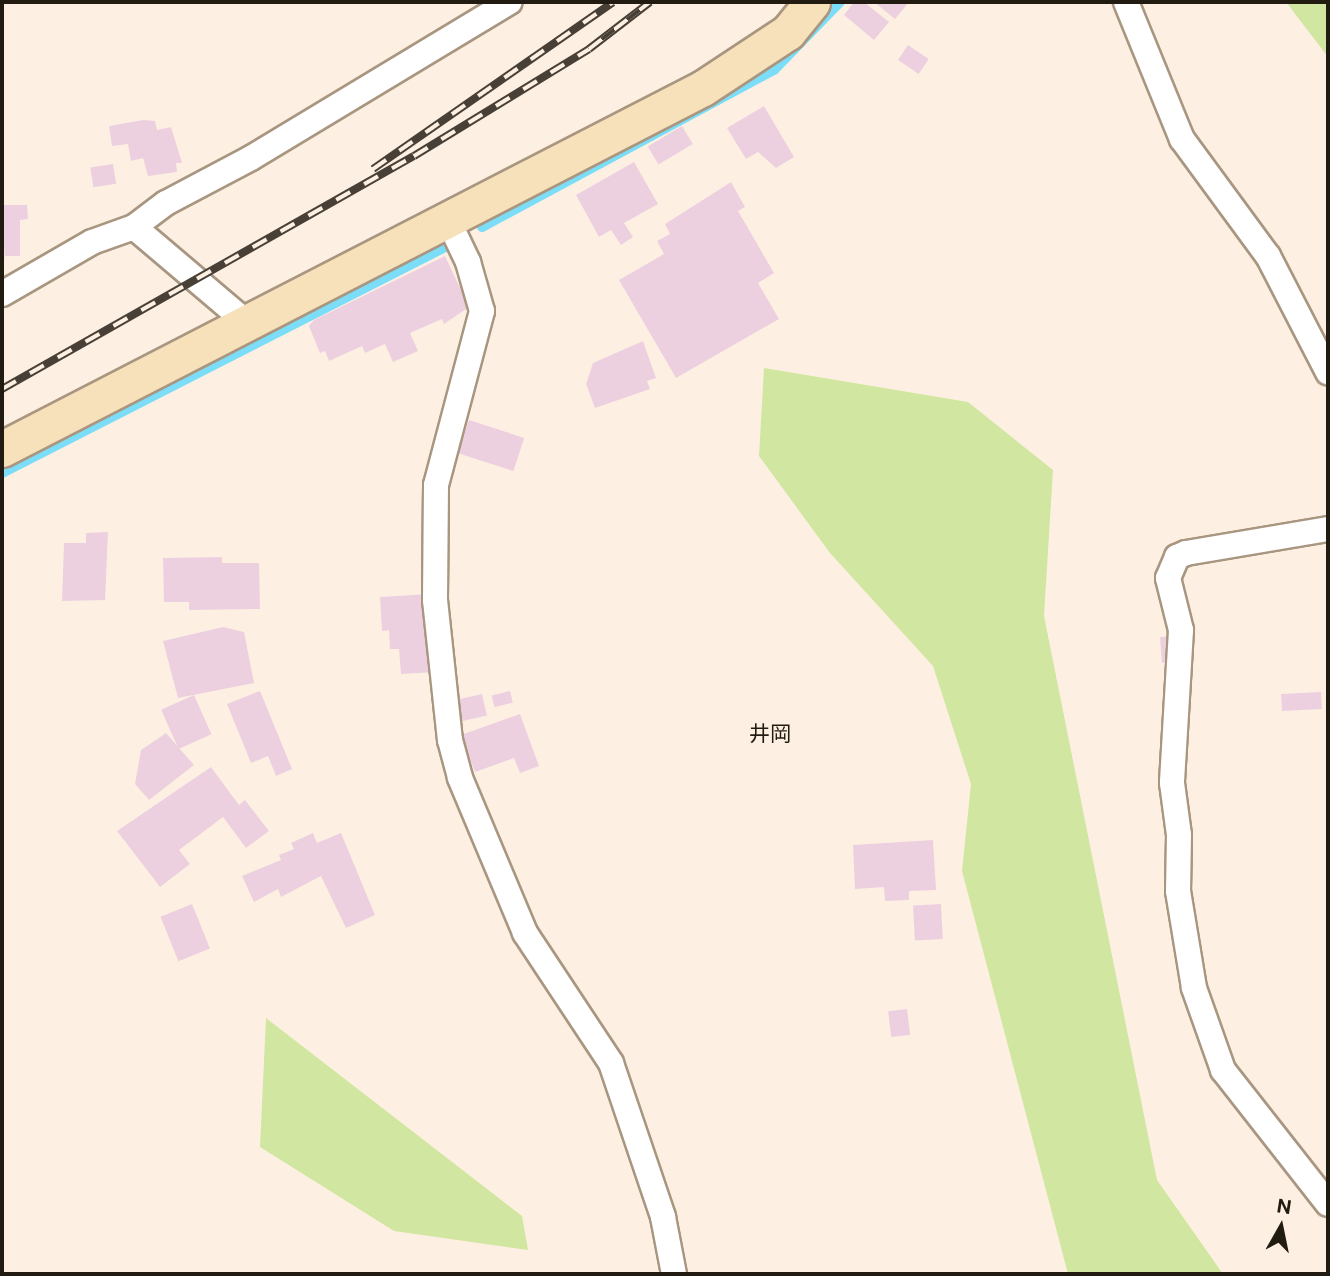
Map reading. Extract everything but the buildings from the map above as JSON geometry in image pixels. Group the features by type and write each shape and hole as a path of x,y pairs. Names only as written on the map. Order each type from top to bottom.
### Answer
{"street":[{"path":"2,294 92,242 134,227 166,203 251,158 510,2"},
{"path":"2,449 703,88 788,32 812,2"},
{"path":"1126,2 1182,139 1268,256 1328,372"},
{"path":"448,220 468,262 482,311 436,485 435,600 450,740 460,778 525,933 621,1085 663,1217 674,1274"},
{"path":"134,227 247,323"},
{"path":"1328,529 1186,553 1177,557 1168,578 1181,630 1172,783 1180,835 1178,891 1194,988 1223,1070 1328,1204"}],"green space":[{"path":"1286,2 1328,2 1328,57"},
{"path":"764,368 968,402 1053,470 1044,616 1157,1180 1223,1274 1068,1274 962,871 971,784 933,666 830,553 759,456"},
{"path":"266,1018 522,1216 528,1250 394,1231 260,1147"}],"waterway":[{"path":"482,227 774,70 840,2"},
{"path":"2,473 449,245"}],"railway":[{"path":"373,169 613,2"},
{"path":"2,389 414,156 589,49 650,2"}],"district":[{"name":"井岡","path":"770,734"}]}
